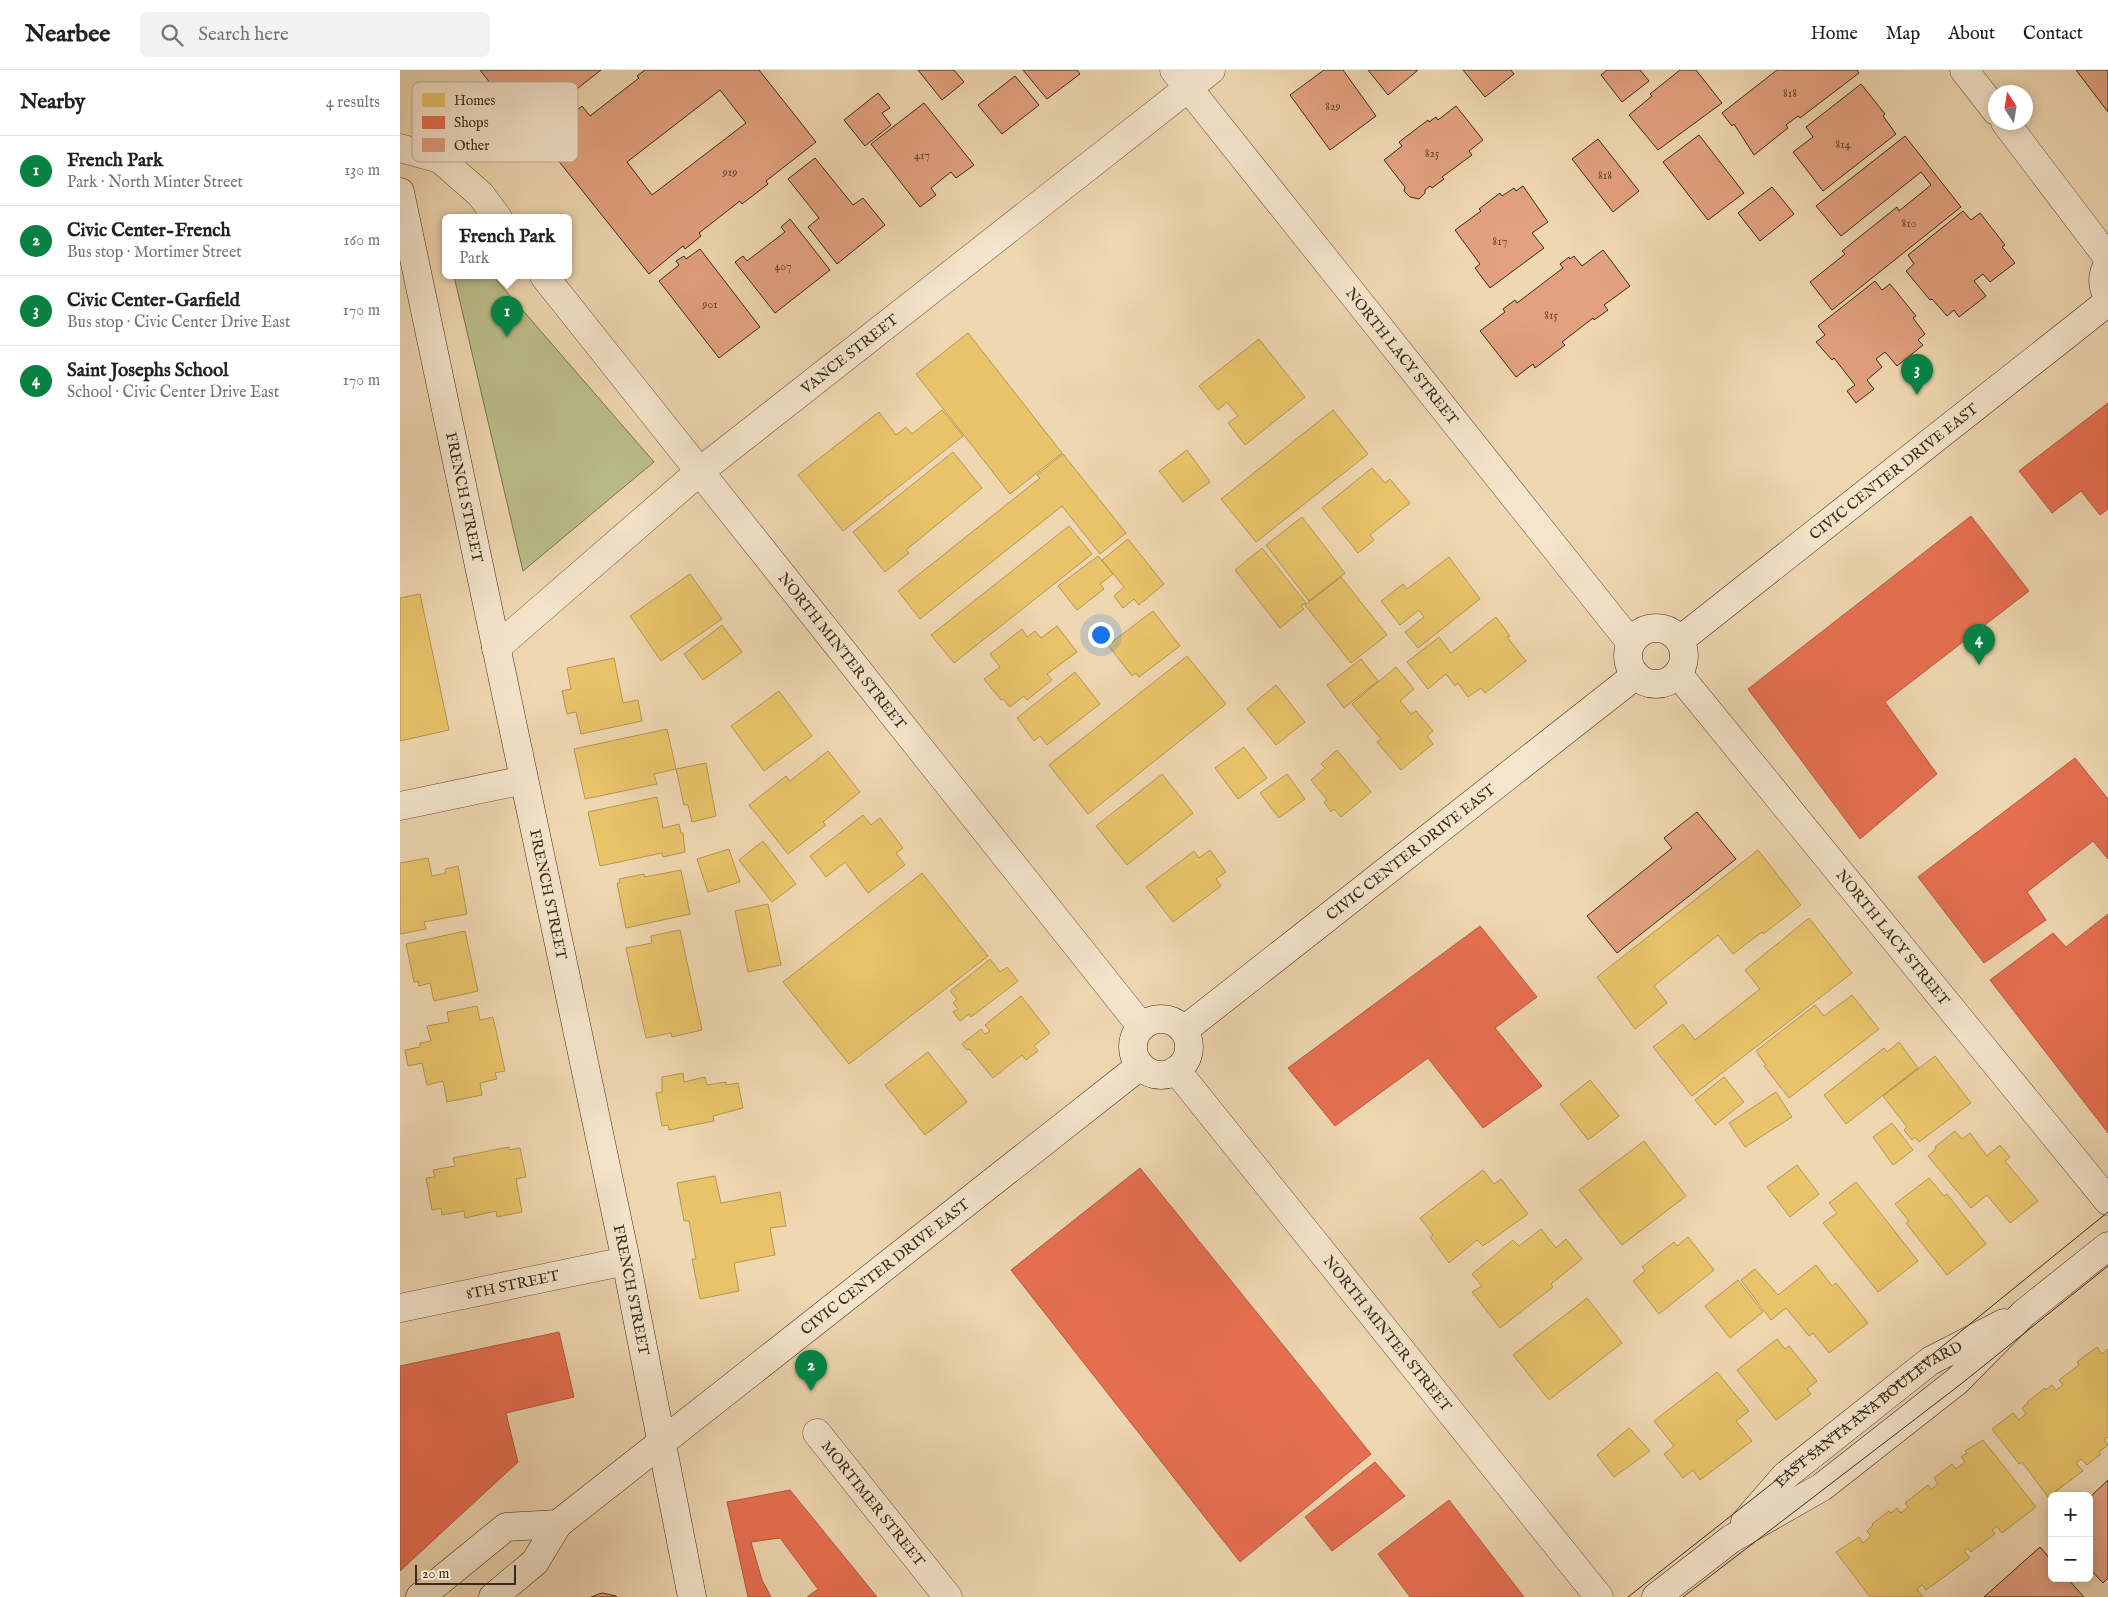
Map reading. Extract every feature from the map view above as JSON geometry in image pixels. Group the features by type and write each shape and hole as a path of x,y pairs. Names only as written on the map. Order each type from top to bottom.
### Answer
{"street":[{"name":"VANCE STREET","path":"496,648 699,472 941,284 1181,79 1211,70"},
{"path":"1964,70 1988,101"},
{"name":"NORTH LACY STREET","path":"1181,79 1631,643"},
{"path":"2010,130 2108,258"},
{"path":"443,162 480,194 495,214"},
{"name":"FRENCH STREET","path":"400,192 626,1261 660,1443 692,1597"},
{"path":"2108,265 2104,270 2102,280 2104,292 2108,297"},
{"name":"NORTH MINTER STREET","path":"546,279 1141,1026"},
{"name":"CIVIC CENTER DRIVE EAST","path":"1680,640 2108,302"},
{"path":"1648,628 1660,628 1671,632 1680,640 1684,651 1683,663 1678,674 1671,680 1652,683 1643,681 1629,665 1628,654 1631,643 1638,634 1648,628"},
{"name":"NORTH LACY STREET","path":"1678,674 2108,1201"},
{"name":"CIVIC CENTER DRIVE EAST","path":"1184,1030 1636,675"},
{"path":"400,806 524,780"},
{"path":"1164,1019 1175,1023 1184,1030 1188,1041 1188,1052 1184,1063 1176,1070 1167,1074 1157,1075 1148,1072 1140,1066 1134,1057 1133,1046 1135,1035 1141,1026 1152,1020 1164,1019"},
{"name":"CIVIC CENTER DRIVE EAST","path":"493,1597 535,1562 558,1524 1140,1066"},
{"name":"NORTH MINTER STREET","path":"1176,1070 1599,1597"},
{"name":"EAST SANTA ANA BOULEVARD","path":"1656,1597 1731,1538 1785,1476 1930,1361 2024,1314 2108,1246"},
{"name":"8TH STREET","path":"400,1308 626,1261"},
{"name":"MORTIMER STREET","path":"817,1434 948,1597"},
{"path":"420,1597 506,1527 558,1524"}],"green space":[{"path":"455,279 496,279 654,462 523,571"}],"building: Homes":[{"path":"968,333 1062,453 1010,494 916,374"},
{"path":"1259,339 1305,397 1245,445 1228,423 1238,416 1227,402 1218,410 1199,386"},
{"path":"942,410 963,436 843,531 798,475 879,412 896,435 906,427 912,434"},
{"path":"1333,410 1368,454 1256,542 1221,499"},
{"path":"1187,450 1210,482 1183,502 1159,471"},
{"path":"953,452 982,488 906,550 909,553 885,572 853,532"},
{"path":"1063,454 1126,533 1100,554 1062,506 920,619 898,591 1040,478 1037,475"},
{"path":"1372,468 1385,483 1390,479 1410,503 1370,535 1374,540 1358,553 1322,508"},
{"path":"1302,517 1345,573 1309,601 1266,545"},
{"path":"1069,526 1092,554 954,663 931,635"},
{"path":"1128,539 1164,584 1139,605 1134,599 1123,608 1114,596 1124,587 1102,560"},
{"path":"1262,548 1306,603 1301,606 1304,609 1280,628 1235,570"},
{"path":"1098,556 1113,574 1100,584 1104,589 1077,610 1058,586"},
{"path":"1449,557 1480,599 1418,648 1405,632 1424,617 1419,610 1400,625 1381,601 1403,584 1407,589"},
{"path":"690,574 722,619 661,661 630,616"},
{"path":"1341,577 1387,635 1351,663 1305,605"},
{"path":"420,594 449,730 400,741 400,598"},
{"path":"1153,611 1180,646 1139,677 1136,673 1132,676 1108,645"},
{"path":"1496,617 1510,636 1507,637 1526,661 1485,693 1481,688 1468,697 1458,683 1455,686 1446,674 1428,689 1407,662 1439,637 1451,653"},
{"path":"722,625 742,652 703,680 684,654"},
{"path":"1057,626 1077,652 1047,674 1052,680 1027,700 1024,696 1010,707 1003,699 1001,700 984,679 1000,667 990,654 1022,629 1027,637 1035,631 1041,638"},
{"path":"1187,656 1226,704 1088,814 1049,765"},
{"path":"614,658 623,703 638,700 642,721 581,734 576,712 567,714 562,691 571,689 567,668"},
{"path":"1361,659 1378,681 1344,708 1327,685"},
{"path":"1396,667 1414,689 1400,701 1411,714 1416,711 1433,731 1427,736 1433,744 1401,770 1377,742 1381,739 1352,704"},
{"path":"1075,672 1100,704 1047,745 1040,736 1034,741 1017,718"},
{"path":"1276,685 1305,722 1276,745 1247,709"},
{"path":"779,691 812,736 764,771 731,726"},
{"path":"667,729 676,769 654,774 657,784 585,799 574,749"},
{"path":"1244,747 1267,778 1238,799 1215,768"},
{"path":"1337,750 1371,792 1341,817 1334,809 1331,812 1324,802 1327,800 1311,780 1325,768 1321,764"},
{"path":"828,751 860,792 823,822 826,825 788,854 749,805 786,776 790,781"},
{"path":"706,763 716,816 692,822 688,805 684,805 676,769"},
{"path":"1162,774 1193,813 1127,865 1096,826"},
{"path":"1287,774 1305,799 1279,818 1260,793"},
{"path":"657,797 663,828 679,824 681,833 683,833 685,852 663,857 662,853 600,866 588,812"},
{"path":"863,815 871,825 880,818 903,848 896,853 905,865 868,893 845,862 826,877 810,856"},
{"path":"763,841 796,884 772,902 739,860"},
{"path":"729,849 740,882 708,892 697,859"},
{"path":"1210,850 1226,872 1216,879 1221,886 1173,922 1146,887 1194,851 1199,858"},
{"path":"1758,850 1801,905 1733,954 1718,935 1654,986 1667,1003 1635,1029 1597,977"},
{"path":"428,858 432,876 446,873 445,869 458,866 467,914 424,922 426,929 400,934 400,863"},
{"path":"681,870 690,914 626,928 617,883 620,883 619,879 644,874 645,877"},
{"path":"922,873 988,956 849,1064 783,982"},
{"path":"768,904 781,965 748,972 735,911"},
{"path":"1809,918 1852,973 1692,1096 1653,1047 1683,1024 1695,1040 1760,989 1745,970"},
{"path":"680,930 702,1030 672,1037 671,1033 646,1038 626,948 652,943 651,936"},
{"path":"465,931 478,991 434,1001 430,983 419,986 418,981 414,982 406,944"},
{"path":"990,959 1000,972 1007,967 1018,981 971,1017 969,1014 960,1021 953,1012 958,1009 953,1003 957,999 950,991"},
{"path":"1852,995 1879,1029 1789,1098 1764,1066 1766,1065 1756,1051 1815,1005 1824,1016"},
{"path":"1021,996 1050,1033 1034,1046 1038,1051 1026,1060 1022,1055 993,1078 969,1049 967,1050 962,1044 981,1029 985,1034 990,1031 985,1025"},
{"path":"477,1006 480,1020 493,1017 505,1071 495,1073 497,1079 480,1083 482,1095 447,1102 443,1081 427,1085 422,1063 408,1066 405,1050 420,1047 420,1043 431,1041 427,1026 449,1022 447,1012"},
{"path":"1899,1042 1918,1068 1846,1124 1824,1095 1884,1048 1887,1052"},
{"path":"928,1052 967,1102 925,1135 885,1085"},
{"path":"1935,1056 1971,1103 1919,1142 1915,1137 1912,1140 1904,1130 1907,1127 1883,1096"},
{"path":"683,1073 684,1082 705,1077 707,1085 726,1082 726,1085 738,1083 743,1108 713,1116 714,1121 669,1130 668,1125 662,1126 656,1093 662,1092 662,1077"},
{"path":"1724,1077 1744,1102 1715,1125 1695,1100"},
{"path":"1590,1080 1619,1116 1588,1140 1560,1104"},
{"path":"1776,1092 1792,1117 1745,1147 1729,1123"},
{"path":"1892,1123 1913,1150 1893,1165 1873,1137"},
{"path":"1955,1131 1962,1139 1970,1133 1987,1156 2000,1145 2010,1157 2005,1161 2038,1201 2010,1223 1987,1195 1971,1208 1928,1156 1936,1149 1935,1147"},
{"path":"1644,1141 1686,1196 1622,1245 1579,1190"},
{"path":"509,1147 509,1150 520,1148 526,1177 516,1179 522,1212 497,1217 496,1211 465,1218 464,1211 442,1215 441,1208 432,1210 426,1178 435,1177 433,1170 455,1166 453,1158"},
{"path":"1797,1165 1819,1194 1790,1217 1767,1187"},
{"path":"1483,1170 1494,1184 1501,1179 1528,1214 1483,1246 1477,1240 1449,1263 1430,1237 1433,1235 1420,1218"},
{"path":"715,1176 721,1203 780,1192 786,1226 770,1228 775,1255 734,1263 739,1291 700,1299 692,1259 696,1259 689,1221 684,1221 677,1183"},
{"path":"1929,1178 1944,1196 1947,1194 1986,1244 1947,1275 1906,1223 1909,1221 1895,1204"},
{"path":"1856,1182 1918,1261 1878,1292 1823,1223 1837,1213 1829,1203"},
{"path":"1541,1229 1556,1248 1566,1239 1582,1259 1551,1284 1553,1287 1500,1328 1472,1292 1482,1286 1472,1274 1513,1240 1519,1246"},
{"path":"1688,1237 1714,1270 1659,1314 1633,1281 1645,1271 1642,1267 1674,1242 1677,1246"},
{"path":"1816,1265 1832,1286 1836,1283 1868,1323 1829,1353 1813,1333 1809,1336 1786,1308 1771,1320 1741,1280 1755,1269 1778,1295"},
{"path":"1738,1280 1763,1312 1730,1338 1705,1306"},
{"path":"1587,1298 1622,1343 1549,1400 1513,1355"},
{"path":"1777,1339 1785,1349 1789,1346 1817,1381 1807,1389 1811,1394 1776,1420 1737,1370"},
{"path":"2097,1347 2102,1354 2108,1349 2108,1437 2104,1440 2108,1445 2099,1452 2101,1454 2087,1465 2081,1459 2076,1463 2083,1471 2055,1492 2048,1492 2048,1497 2022,1462 2019,1464 1992,1429 2013,1413 2019,1420 2026,1414 2022,1408 2027,1402 2045,1388 2046,1390 2052,1385 2056,1390 2063,1385 2059,1380 2079,1365 2077,1362"},
{"path":"1717,1372 1749,1411 1736,1421 1752,1441 1700,1480 1693,1470 1683,1478 1664,1454 1674,1446 1654,1421"},
{"path":"1629,1428 1650,1451 1614,1477 1597,1455"},
{"path":"1983,1440 2036,1507 2002,1533 1997,1526 1992,1530 1995,1534 1971,1552 1968,1548 1964,1551 1970,1558 1926,1590 1922,1585 1917,1589 1923,1597 1870,1597 1836,1552 1859,1537 1863,1543 1871,1536 1867,1531 1872,1524 1889,1511 1891,1513 1897,1508 1901,1513 1908,1507 1905,1503 1928,1485 1931,1490 1938,1484 1934,1478 1952,1464 1956,1469 1965,1462 1961,1457 1967,1453 1965,1451"}],"building: Shops":[{"path":"2108,403 2108,509 2100,515 2081,491 2052,513 2019,471"},
{"path":"1971,516 2029,591 1885,702 1937,774 1860,839 1748,689"},
{"path":"2075,758 2108,799 2108,859 2093,841 2027,892 2046,920 1984,963 1918,877"},
{"path":"2108,914 2108,1133 1990,980 2053,933 2066,947"},
{"path":"1480,926 1537,997 1495,1028 1542,1086 1483,1128 1428,1058 1335,1126 1288,1068"},
{"path":"1140,1168 1371,1454 1240,1562 1011,1270"},
{"path":"559,1332 574,1397 506,1413 518,1462 400,1571 400,1366"},
{"path":"1375,1462 1405,1496 1332,1551 1305,1517"},
{"path":"790,1490 877,1597 807,1597 818,1589 780,1538 751,1542 762,1580 771,1597 748,1597 727,1502"},
{"path":"1449,1500 1524,1597 1410,1597 1378,1554"}],"building: Other":[{"path":"480,70 601,70 578,88 578,82 489,82"},
{"path":"645,70 759,70 816,142 766,181 768,184 742,204 740,201 699,233 701,236 685,249 683,246 649,274 559,162 578,162 578,109 582,106 590,116 639,78 637,76","holes":["720,90 746,123 652,195 627,162"]},
{"path":"918,70 954,70 964,82 942,100"},
{"path":"1023,70 1077,70 1080,74 1047,99"},
{"path":"1324,70 1343,70 1376,116 1330,150 1290,95"},
{"path":"1368,70 1418,70 1388,95"},
{"path":"1463,70 1511,70 1514,74 1485,97"},
{"path":"1607,70 1640,70 1649,81 1622,102 1601,75"},
{"path":"1680,70 1696,70 1722,103 1658,150 1629,115 1652,96 1650,94"},
{"path":"1777,70 1857,70 1859,73 1800,118 1798,116 1786,125 1788,128 1754,155 1734,124 1732,126 1722,113"},
{"path":"2076,70 2108,70 2108,112"},
{"path":"1015,76 1039,105 1002,134 978,105"},
{"path":"1861,84 1885,114 1883,116 1896,134 1823,191 1793,152 1813,137 1806,127"},
{"path":"878,93 890,108 882,113 891,125 865,146 844,120"},
{"path":"924,103 974,165 956,178 951,172 931,188 936,195 920,207 871,144"},
{"path":"1456,106 1483,140 1469,151 1472,155 1442,177 1444,179 1432,188 1430,186 1425,190 1425,193 1419,199 1410,197 1404,191 1405,187 1384,160 1402,146 1399,142 1428,120 1429,122 1436,117 1438,120"},
{"path":"1699,135 1744,193 1708,220 1663,162"},
{"path":"1905,136 1961,207 1832,310 1810,282 1845,254 1842,251 1897,207 1899,211 1931,185 1921,172 1841,236 1816,206"},
{"path":"1598,139 1639,191 1613,212 1572,159"},
{"path":"815,158 853,205 863,198 885,225 837,264 808,227 819,218 788,179"},
{"path":"1523,186 1548,222 1532,233 1544,248 1490,288 1475,268 1480,264 1455,230 1481,211 1479,209 1500,193 1502,196 1514,188 1516,191"},
{"path":"1772,187 1794,214 1760,241 1738,213"},
{"path":"1963,211 1971,220 1980,213 2005,245 2002,247 2015,263 1990,282 1983,274 1974,281 1986,296 1959,317 1954,310 1947,316 1932,299 1930,300 1906,271 1914,264 1908,255"},
{"path":"790,219 830,270 775,313 735,262 743,256 747,261 785,232 781,227"},
{"path":"700,249 760,327 719,358 659,281 679,265 676,261 684,256 686,259"},
{"path":"1603,250 1630,286 1604,305 1608,310 1594,320 1593,318 1562,342 1565,345 1535,368 1533,364 1516,377 1480,331 1505,312 1503,309 1515,300 1517,303 1563,268 1560,264 1569,257 1570,259 1574,256 1582,266"},
{"path":"1875,281 1882,290 1890,284 1916,316 1913,318 1925,334 1918,340 1923,345 1897,366 1885,352 1876,359 1882,367 1867,380 1874,389 1856,403 1847,391 1855,385 1834,358 1832,360 1816,342 1825,335 1818,326"},
{"path":"1697,812 1736,859 1617,953 1587,916 1672,848 1664,838"},
{"path":"2108,1480 2108,1578 2103,1583 2093,1572 2093,1494"},
{"path":"2040,1547 2048,1556 2048,1582 2071,1582 2084,1597 1984,1597"},
{"path":"602,1593 616,1596 617,1597 591,1597"}],"tram line":[{"path":"1628,1597 1812,1452 2108,1212"},
{"path":"1683,1597 1961,1384 2108,1266"}],"place":[{"name":"French Park","path":"507,337"},
{"name":"Civic Center-Garfield","path":"1917,395"},
{"name":"Saint Josephs School","path":"1979,665"},
{"name":"Civic Center-French","path":"811,1391"}]}
